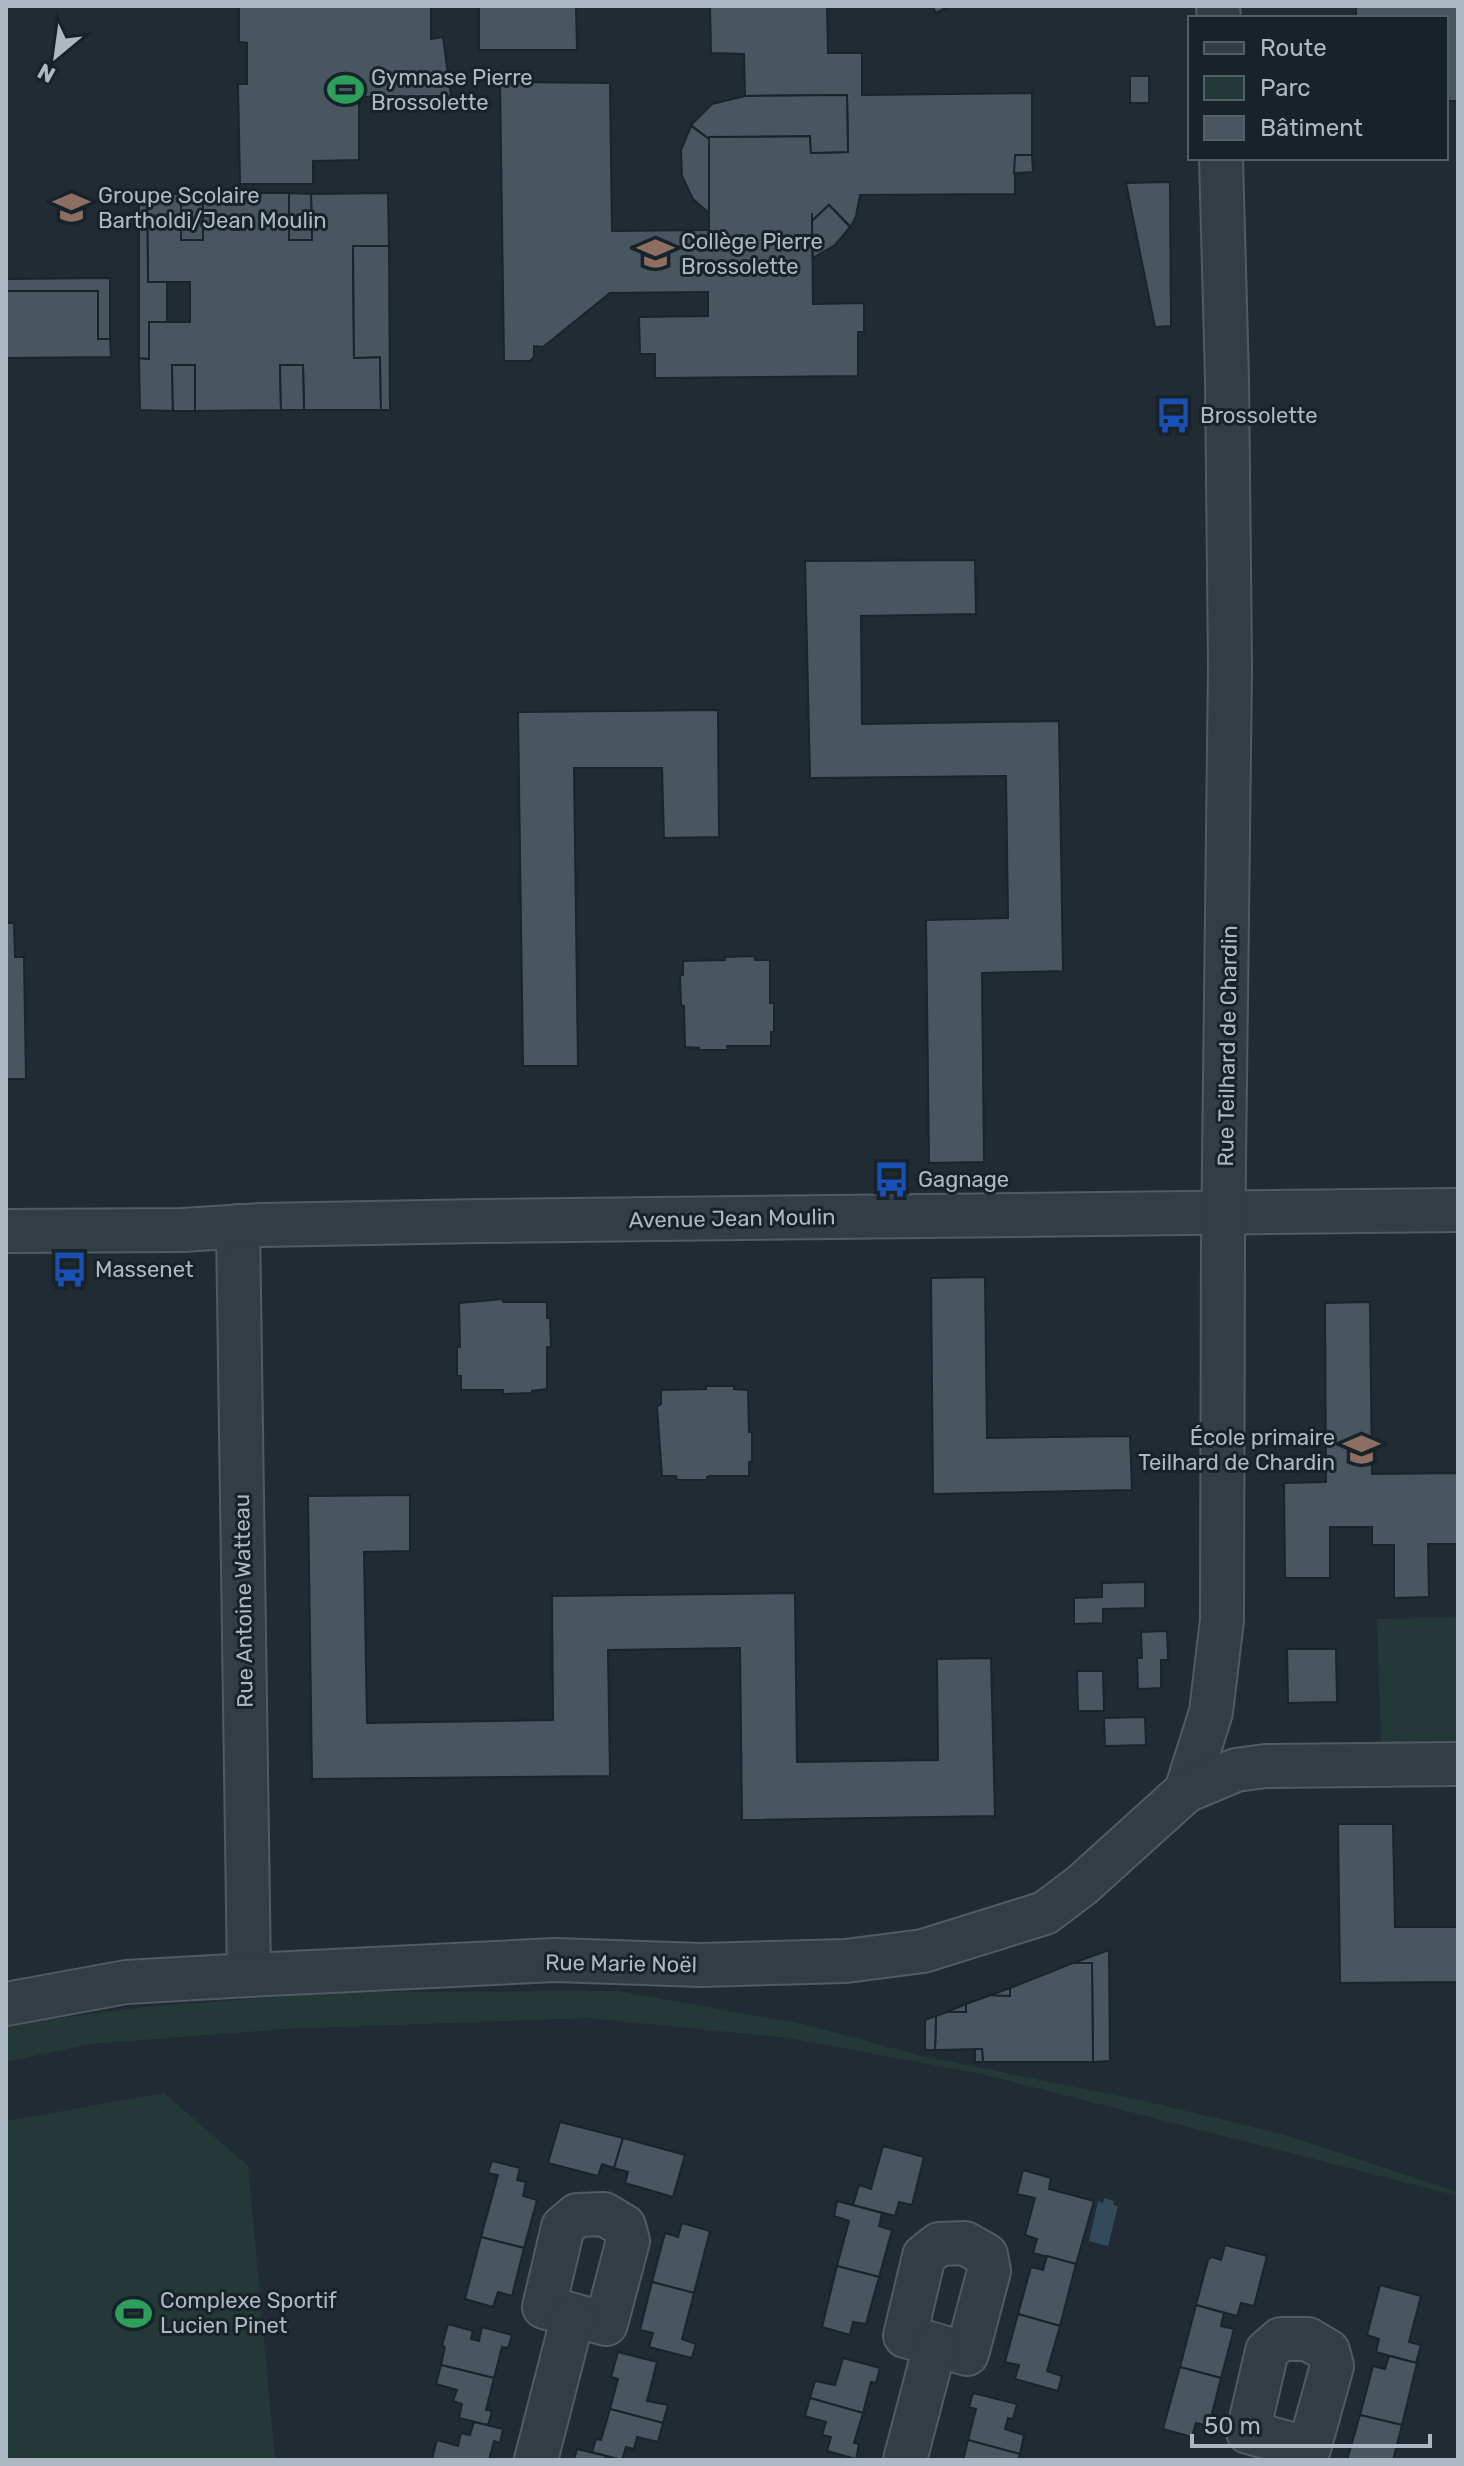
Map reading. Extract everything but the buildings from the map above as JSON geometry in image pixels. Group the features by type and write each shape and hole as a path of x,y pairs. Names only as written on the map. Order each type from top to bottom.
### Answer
{"street":[{"name":"Rue Teilhard de Chardin","path":"1186,1791 1211,1712 1222,1620 1230,683 1221,160"},
{"name":"Avenue Jean Moulin","path":"6,1231 1458,1210"},
{"name":"Rue Antoine Watteau","path":"238,1226 249,1975"},
{"path":"1211,1712 1236,1770"},
{"path":"1186,1791 1236,1770 1265,1766 1458,1764"},
{"name":"Rue Marie Noël","path":"6,2004 126,1982 555,1960 701,1965 846,1961 923,1951 1045,1913 1082,1885 1186,1791"},
{"path":"536,2460 573,2316"},
{"path":"905,2460 935,2346"}],"green space":[{"path":"1458,1617 1458,1763 1382,1765 1377,1619"},
{"path":"618,1991 802,2024 926,2057 1149,2102 1285,2135 1458,2192 1458,2196 982,2074 789,2038 588,2018 285,2029 90,2044 6,2062 6,2025 145,2007 342,1992"},
{"name":"Complexe Sportif Lucien Pinet","path":"164,2093 248,2166 275,2460 6,2460 6,2121"}],"water":[{"path":"1104,2198 1118,2206 1108,2246 1089,2241 1098,2201 1103,2203"}],"place":[{"name":"Gymnase Pierre Brossolette","path":"345,90"},
{"name":"Groupe Scolaire Bartholdi/Jean Moulin","path":"72,208"},
{"name":"Collège Pierre Brossolette","path":"655,254"},
{"name":"Brossolette","path":"1174,415"},
{"name":"Gagnage","path":"892,1179"},
{"name":"Massenet","path":"69,1269"},
{"name":"École primaire Teilhard de Chardin","path":"1361,1450"},
{"name":"Complexe Sportif Lucien Pinet","path":"134,2313"}]}
